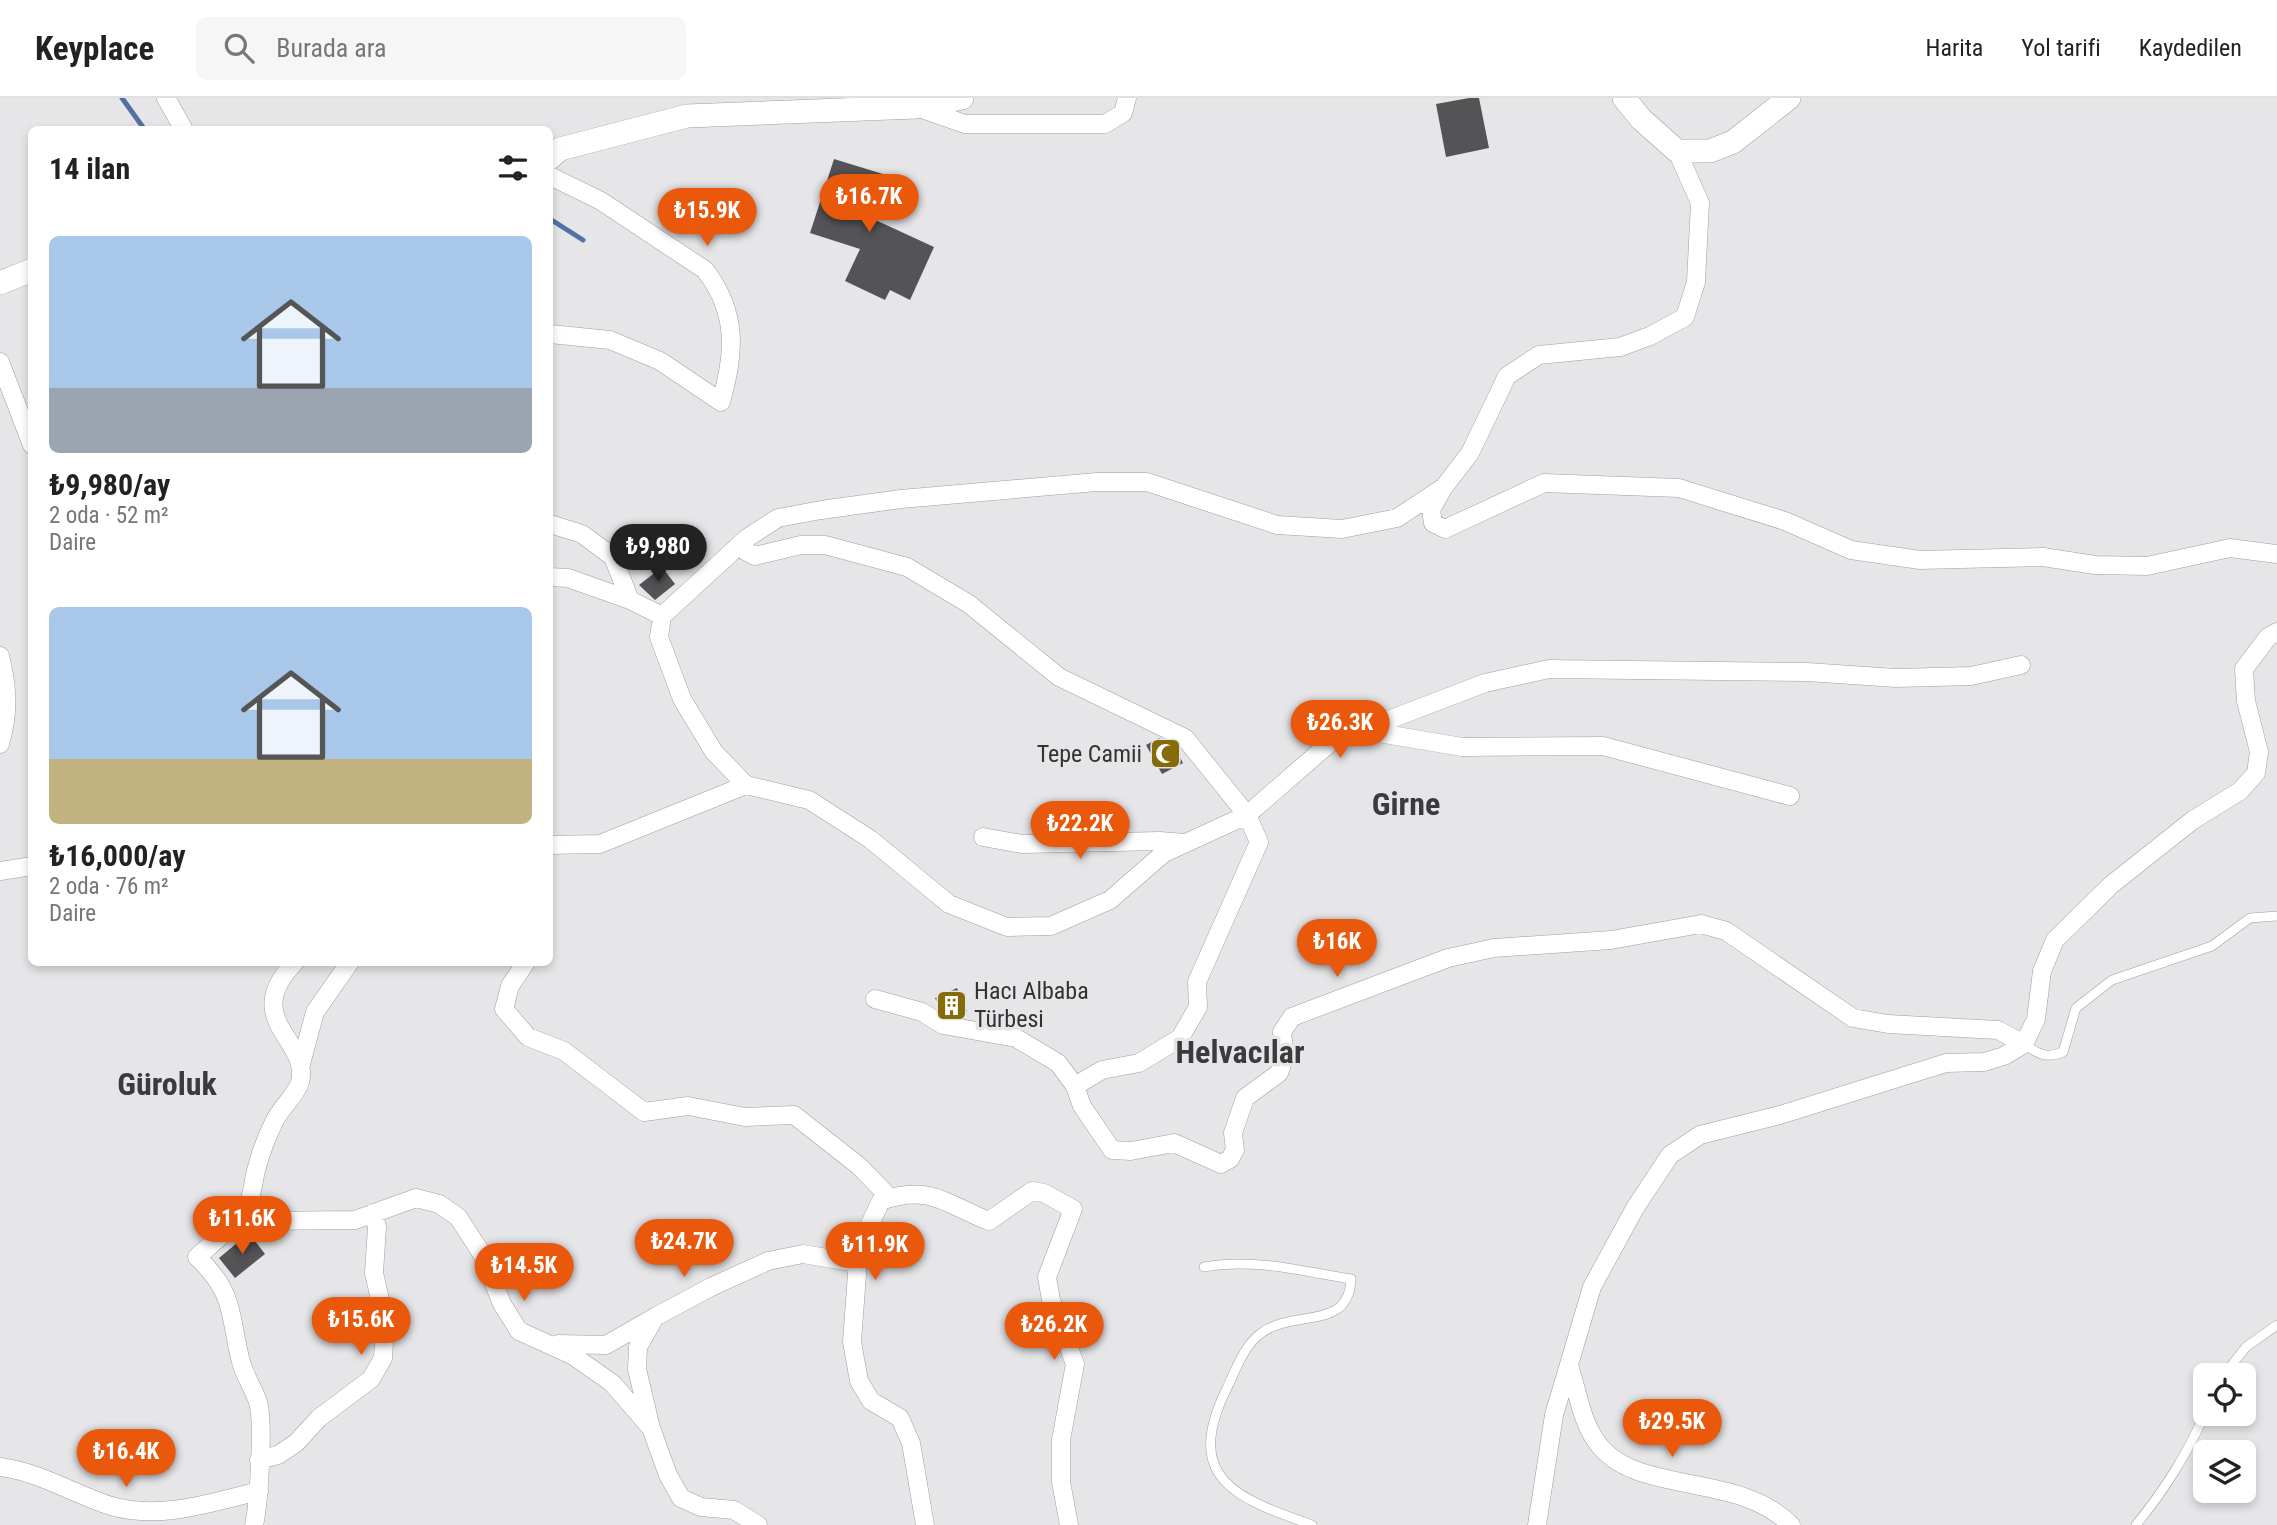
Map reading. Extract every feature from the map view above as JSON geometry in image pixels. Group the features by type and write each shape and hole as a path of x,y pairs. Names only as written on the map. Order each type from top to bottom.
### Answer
{"street":[{"path":"166,98 182,126"},
{"path":"553,155 560,149 687,116 805,104 916,107 962,98"},
{"path":"916,107 965,124 1105,124 1123,113 1127,98"},
{"path":"1624,98 1641,119 1677,151 1700,202 1696,282 1685,317 1650,336 1619,347 1539,355 1507,376 1470,453 1444,487 1431,510 1433,523 1445,529 1544,483 1679,488 1784,522 1851,550 1920,561 2043,557 2095,565 2147,566 2230,548 2277,554"},
{"path":"1677,151 1710,151 1733,142 1789,98"},
{"path":"553,177 601,201 705,270 715,282 729,321 733,349 721,402 660,361 610,340 553,334"},
{"path":"0,283 28,272"},
{"path":"0,362 28,435"},
{"path":"1444,487 1397,517 1342,529 1277,525 1147,482 1097,482 901,499 778,518 738,547 662,616 659,638 682,699 714,752 746,785 809,800 870,839 949,904 1007,927 1051,926 1110,900 1164,853 1247,816 1331,742 1485,683 1549,669 1807,672 1896,678 1971,676 2021,665"},
{"path":"553,524 582,534 613,557 630,600"},
{"path":"738,547 755,556 801,545 825,545 906,567 969,604 1059,677 1185,738 1247,816 1259,842 1198,982 1198,1007 1180,1038 1139,1063 1102,1070 1075,1086"},
{"path":"553,577 568,578 630,600 662,616"},
{"path":"1537,1525 1554,1415 1592,1287 1634,1208 1670,1155 1700,1135 1780,1115 1946,1063 1984,1062 2004,1056 2024,1044 2036,1019 2042,971 2055,940 2111,885 2193,820 2240,791 2256,773 2259,752 2246,701 2244,669 2268,637 2277,632"},
{"path":"0,656 6,683 8,715 0,744"},
{"path":"1361,730 1462,747 1603,746 1790,796"},
{"path":"553,847 600,844 746,785"},
{"path":"983,837 1022,844 1148,841 1184,843"},
{"path":"0,872 28,867"},
{"path":"875,999 922,1012 943,1025 1016,1038 1058,1063 1075,1086 1082,1106 1112,1150 1131,1151 1174,1143 1221,1164 1230,1159 1235,1150 1233,1133 1245,1098 1279,1073 1285,1056 1282,1032 1292,1017 1448,958 1494,947 1611,940 1701,924 1726,931 1853,1018 1888,1024 1998,1030 2024,1044"},
{"path":"291,966 281,977 273,1010 280,1031 301,1064"},
{"path":"254,1525 259,1491 259,1404 241,1364 231,1301 210,1269 197,1257 247,1206 256,1167 274,1121 300,1083 301,1064 316,1012 347,966"},
{"path":"523,966 510,986 504,1009 528,1037 564,1051 644,1112 688,1106 745,1117 794,1115 859,1166 890,1198"},
{"path":"925,1525 911,1443 900,1418 871,1401 859,1381 852,1342 859,1247 881,1201 890,1198 937,1195 989,1222 1032,1191 1044,1193 1073,1209 1047,1277 1051,1300 1075,1364 1061,1440 1061,1482 1069,1525"},
{"path":"240,1215 257,1221 355,1220 416,1198 439,1204 458,1217 482,1254 502,1304 519,1331 572,1355 612,1383 651,1428"},
{"path":"259,1460 278,1455 296,1443 319,1418 370,1379 383,1358 385,1322 374,1273 377,1227 373,1213"},
{"path":"545,1343 587,1347 606,1345 655,1317 768,1261 803,1254 857,1264"},
{"path":"655,1317 638,1348 637,1369 651,1428 668,1475 681,1498 701,1507 734,1510 758,1525"},
{"path":"1569,1365 1588,1426 1610,1458 1640,1472 1744,1495 1780,1514 1791,1525"},
{"path":"0,1467 24,1470 112,1506 151,1513 259,1491"}],"lane":[{"path":"2024,1044 2040,1056 2054,1056 2063,1052 2076,1008 2112,980 2212,946 2250,918 2277,916"},
{"path":"1204,1267 1246,1263 1350,1279 1350,1296 1341,1308 1330,1313 1282,1322 1252,1342 1216,1411 1210,1434 1215,1466 1230,1489 1312,1525"},
{"path":"2233,1363 2246,1347 2277,1325"},
{"path":"2136,1525 2163,1492 2183,1460 2199,1426"}],"building":[{"path":"1479,98 1489,148 1446,157 1436,104"},
{"path":"834,159 883,174 869,217 934,247 910,300 890,290 885,300 845,281 860,249 810,233"},
{"path":"662,567 675,584 655,600 639,585"},
{"name":"Tepe Camii","path":"1159,738 1173,745 1183,763 1162,774 1146,745"},
{"name":"Hacı Albaba Türbesi","path":"957,988 967,1011 957,1016 941,1010 935,998"},
{"path":"249,1233 265,1254 235,1278 219,1258"}],"waterway":[{"path":"122,98 142,126"},
{"path":"553,221 583,240"}],"place":[{"name":"Tepe Camii","path":"1165,754"},
{"name":"Hacı Albaba Türbesi","path":"951,1005"}],"district":[{"name":"Girne","path":"1406,804"},
{"name":"Helvacılar","path":"1240,1052"},
{"name":"Güroluk","path":"167,1084"}]}
